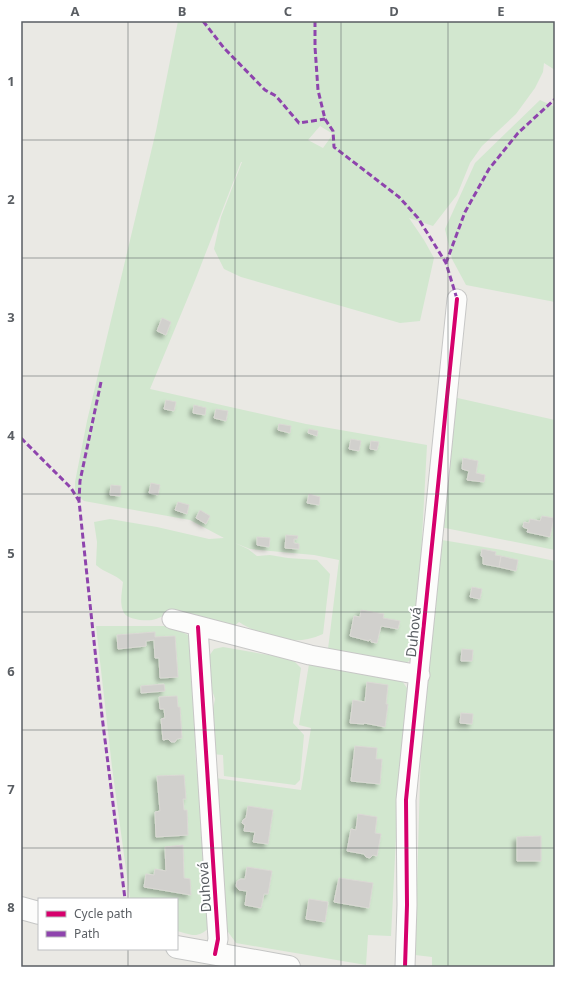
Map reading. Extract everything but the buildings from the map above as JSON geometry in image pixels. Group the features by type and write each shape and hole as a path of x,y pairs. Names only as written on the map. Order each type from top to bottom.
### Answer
{"main road":[{"path":"21,908 38,913"},
{"path":"178,947 289,967"}],"street":[{"name":"Duhová","path":"405,967 407,905 406,800 420,675 457,299"},
{"name":"Duhová","path":"172,619 310,655 420,675"},
{"name":"Duhová","path":"198,627 218,939 215,954"}],"green space":[{"path":"178,21 555,21 555,70 544,63 543,72 535,88 516,114 482,146 470,163 457,195 433,226 409,218 434,258 420,321 400,323 241,277 224,269 214,249 221,217 241,162 196,278 150,389 306,424 427,445 420,575 412,659 406,663 328,649 339,560 314,555 250,549 235,543 248,549 257,556 270,555 317,560 330,574 323,634 310,639 299,640 272,637 239,622 232,628 173,610 153,620 139,620 130,617 124,613 122,609 121,598 123,582 96,565 97,542 94,522 110,519 157,527 209,539 224,538 190,520 84,501 75,493 75,482 87,421 156,131","holes":["320,126 333,134 323,148 308,140"]},
{"path":"540,100 555,107 555,302 466,285 452,259 445,229 475,163"},
{"path":"453,397 555,420 555,550 440,527"},
{"path":"442,540 555,561 555,967 432,967 432,957 415,955 421,746"},
{"path":"96,626 170,626 190,636 197,746 195,749 197,774 199,776 210,927 206,931 198,935 191,935 178,931 178,898 130,898 112,767"},
{"path":"223,647 286,658 295,662 301,668 293,723 304,735 300,780 295,785 224,776 223,755 212,754 212,714 215,699 210,684 209,656 214,649"},
{"path":"309,664 400,678 409,691 398,797 391,936 368,935 366,965 236,943 226,929 215,778 301,790 311,728 299,725"}],"marked path":[{"path":"203,21 224,48 265,90 276,96 299,123 325,119"},
{"path":"315,21 318,90 325,119 333,131 334,147 399,197 418,218 446,263 457,299"},
{"path":"446,263 465,212 489,169 518,133 555,99"},
{"path":"101,382 80,481 79,501 102,716 125,898"},
{"path":"21,438 71,488 79,501"}],"cycle path":[{"path":"405,967 407,905 406,800 457,299"},
{"path":"198,627 218,939 215,954"}]}
